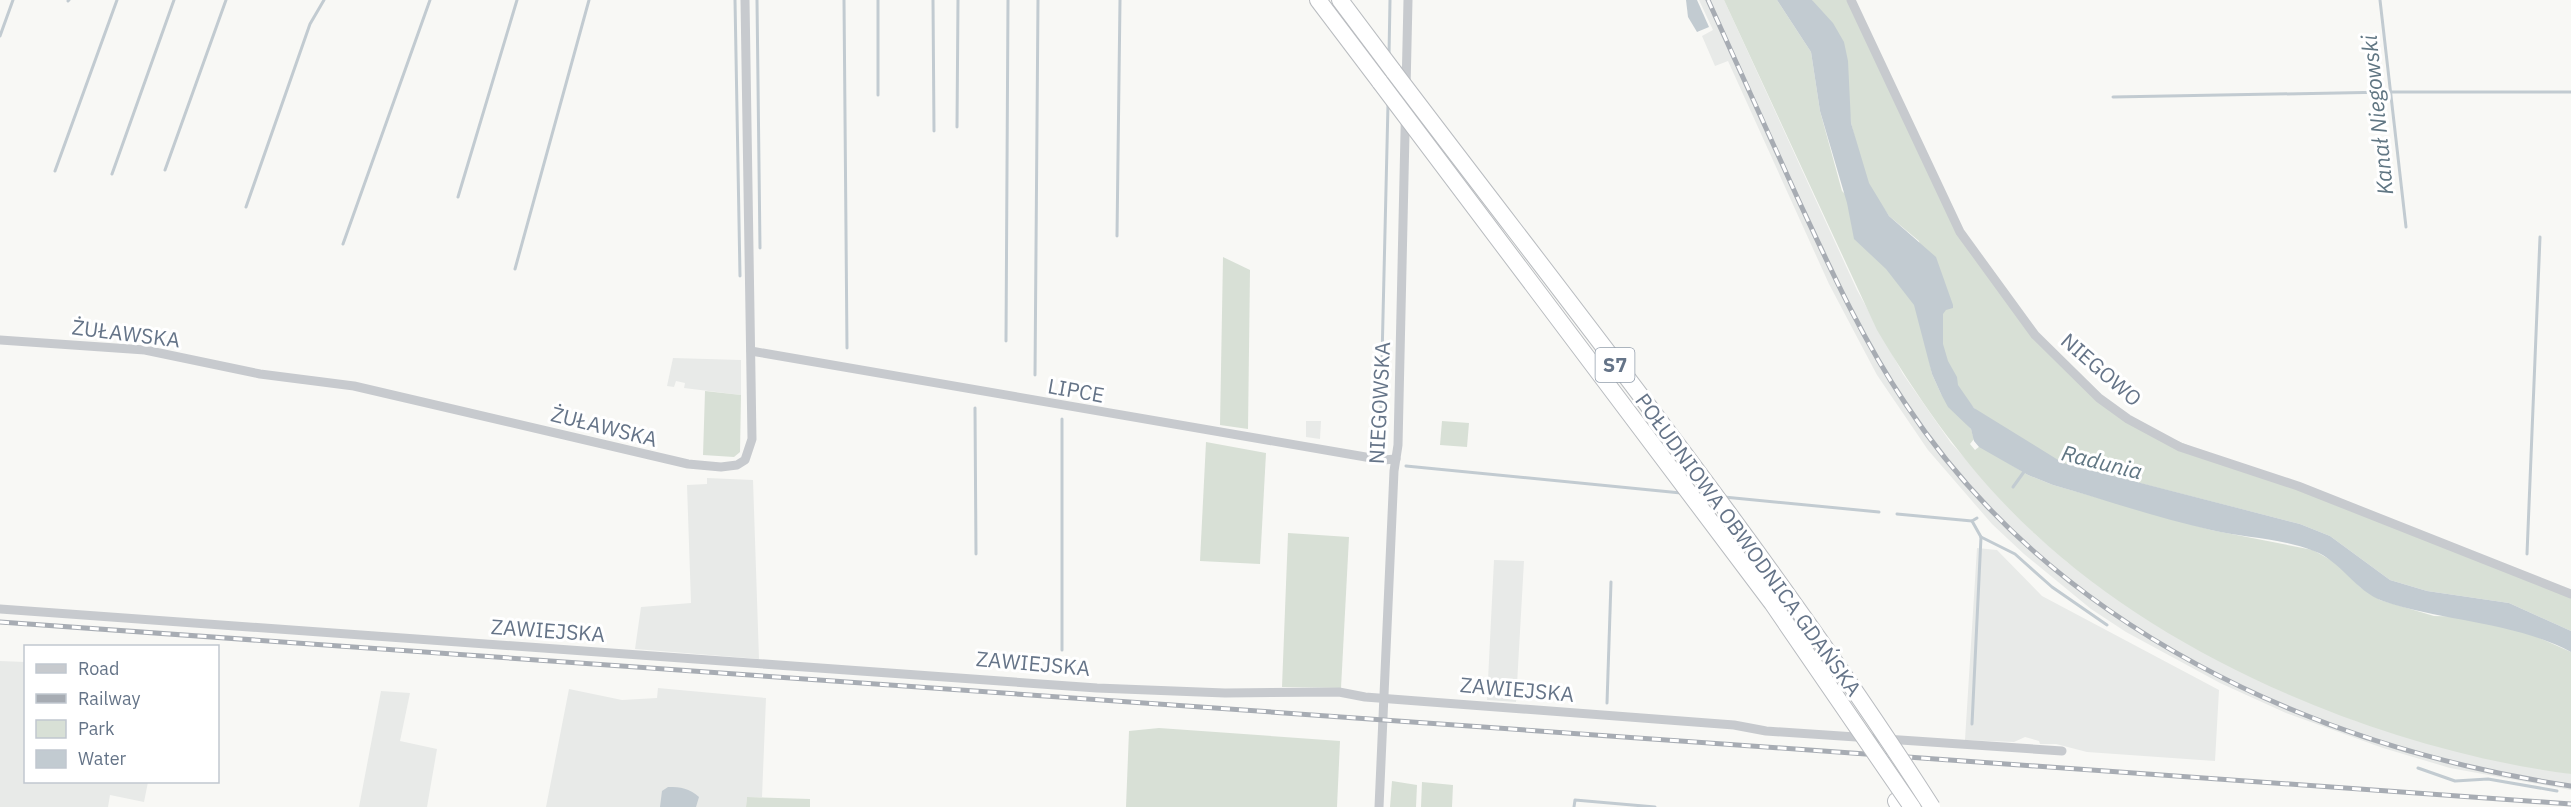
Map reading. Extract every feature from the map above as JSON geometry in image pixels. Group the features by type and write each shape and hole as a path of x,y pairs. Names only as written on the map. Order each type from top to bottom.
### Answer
{"highway":[{"name":"POŁUDNIOWA OBWODNICA GDAŃSKA","path":"1318,0 1772,603 1912,807"},
{"name":"POŁUDNIOWA OBWODNICA GDAŃSKA","path":"1340,0 1766,565 1858,694 1932,807"},
{"path":"1873,747 1883,778 1899,807"}],"street":[{"name":"ŻUŁAWSKA","path":"0,340 145,350 253,373 354,386 660,459 721,468 730,467 745,460 751,447 745,0"},
{"name":"NIEGOWSKA","path":"1379,807 1396,459 1408,0"},
{"name":"NIEGOWO","path":"1851,0 1960,232 2035,335 2099,398 2128,419 2180,447 2298,486 2571,594"},
{"name":"LIPCE","path":"751,351 1267,441 1383,460 1396,459"},
{"name":"ZAWIEJSKA","path":"0,609 1097,688 1225,693 1340,692 1384,698 1734,726 1766,731 2062,751"}],"shaded area":[{"path":"1699,0 1724,0 1857,290 1903,374 1951,443 2035,534 2067,562 2154,623 2265,683 2356,721 2571,774 2571,790 2450,768 2383,748 2286,713 2220,683 2126,632 2091,609 2024,554 1992,524 1928,450 1877,375 1829,284 1728,61 1715,66 1702,36 1713,30"},
{"path":"673,358 741,360 741,395 684,388 685,383 676,381 674,387 667,386"},
{"path":"1306,421 1321,421 1320,439 1306,437"},
{"path":"707,478 753,480 759,659 635,649 641,607 691,603 687,485 707,484"},
{"path":"1977,548 1997,550 2042,596 2219,690 2215,761 2087,752 2056,744 2040,744 2039,741 2025,737 2014,742 1965,740"},
{"path":"1494,560 1524,561 1516,702 1487,700"},
{"path":"0,661 24,662 24,783 148,783 144,802 110,795 108,807 0,807"},
{"path":"658,688 766,698 762,797 747,797 746,807 546,807 569,689 622,700 657,698"},
{"path":"381,691 410,693 400,741 437,749 427,807 359,807"}],"green space":[{"path":"1724,0 1777,0 1811,52 1820,111 1842,191 1907,256 1932,374 1941,394 1971,429 1974,439 1970,444 1975,450 1980,446 2028,475 2053,485 2211,530 2313,550 2336,563 2360,587 2380,600 2434,616 2471,617 2526,632 2571,652 2571,774 2500,762 2428,744 2356,721 2285,693 2216,660 2151,622 2090,580 2035,534 1968,463 1929,412 1877,330"},
{"path":"1812,0 1848,0 1958,235 2012,309 2120,417 2245,469 2571,597 2571,631 2509,603 2427,591 2390,580 2330,536 2300,524 2116,477 2087,475 2028,456 1974,408 1950,380 1919,241 1889,216 1876,197 1869,193 1851,123 1847,94"},
{"path":"1223,257 1250,270 1248,429 1220,425"},
{"path":"705,391 741,395 740,452 734,457 703,455"},
{"path":"1442,421 1469,423 1467,447 1440,445"},
{"path":"1206,442 1266,453 1260,564 1200,561"},
{"path":"1288,533 1349,537 1341,688 1282,687"},
{"path":"1159,728 1340,741 1337,807 1126,807 1129,731"},
{"path":"1392,781 1417,785 1416,807 1390,807"},
{"path":"1422,782 1453,785 1452,807 1421,807"},
{"path":"747,797 810,799 810,807 746,807"}],"water":[{"path":"1686,0 1697,0 1709,27 1697,32 1688,17"},
{"path":"1777,0 1812,0 1833,23 1844,42 1848,61 1851,123 1869,183 1889,216 1936,257 1953,305 1953,308 1946,310 1943,314 1943,344 1948,361 1957,377 1958,385 1974,408 2063,463 2300,524 2330,536 2390,580 2427,591 2509,603 2571,631 2571,652 2525,634 2383,601 2364,590 2332,562 2314,551 2289,543 2224,533 2191,525 2053,485 2028,475 1979,447 1974,441 1971,429 1948,407 1941,394 1932,374 1914,305 1886,269 1854,239 1847,203 1820,111 1811,52"},
{"path":"668,787 685,789 695,794 699,797 696,807 660,807 662,791"}],"waterway":[{"path":"0,36 13,0"},
{"path":"55,171 117,0"},
{"path":"112,174 174,0"},
{"path":"165,170 226,0"},
{"path":"246,207 310,24 324,0"},
{"path":"343,244 430,0"},
{"path":"458,197 517,0"},
{"path":"515,269 589,0"},
{"path":"735,0 740,276"},
{"path":"757,0 760,248"},
{"path":"844,0 847,348"},
{"path":"878,0 878,95"},
{"path":"933,0 934,131"},
{"path":"957,127 958,0"},
{"path":"1006,341 1008,0"},
{"path":"1035,375 1038,0"},
{"path":"1117,236 1120,0"},
{"path":"1389,55 1390,0"},
{"name":"Kanał Niegowski","path":"2380,0 2406,227"},
{"path":"2113,97 2390,92 2571,92"},
{"path":"1380,444 1388,104"},
{"path":"2527,554 2540,237"},
{"path":"975,408 976,554"},
{"path":"1062,419 1062,650"},
{"path":"1406,466 1681,493"},
{"path":"2013,487 2026,469"},
{"path":"1724,497 1879,512"},
{"path":"1897,514 1972,521"},
{"path":"1972,724 1981,537 1972,521 1977,518"},
{"path":"1981,537 2015,554 2052,587 2107,625"},
{"path":"1607,703 1611,582"},
{"path":"2418,768 2455,781 2488,779 2557,791"},
{"path":"1574,807 1575,800 1655,807"}],"railway":[{"path":"1708,0 1822,251 1847,303 1889,379 1965,482 2035,552 2112,612 2196,664 2285,707 2378,741 2474,768 2571,786"},
{"path":"0,622 2571,804"}],"water label":[{"name":"Radunia","path":"2102,462"}]}
